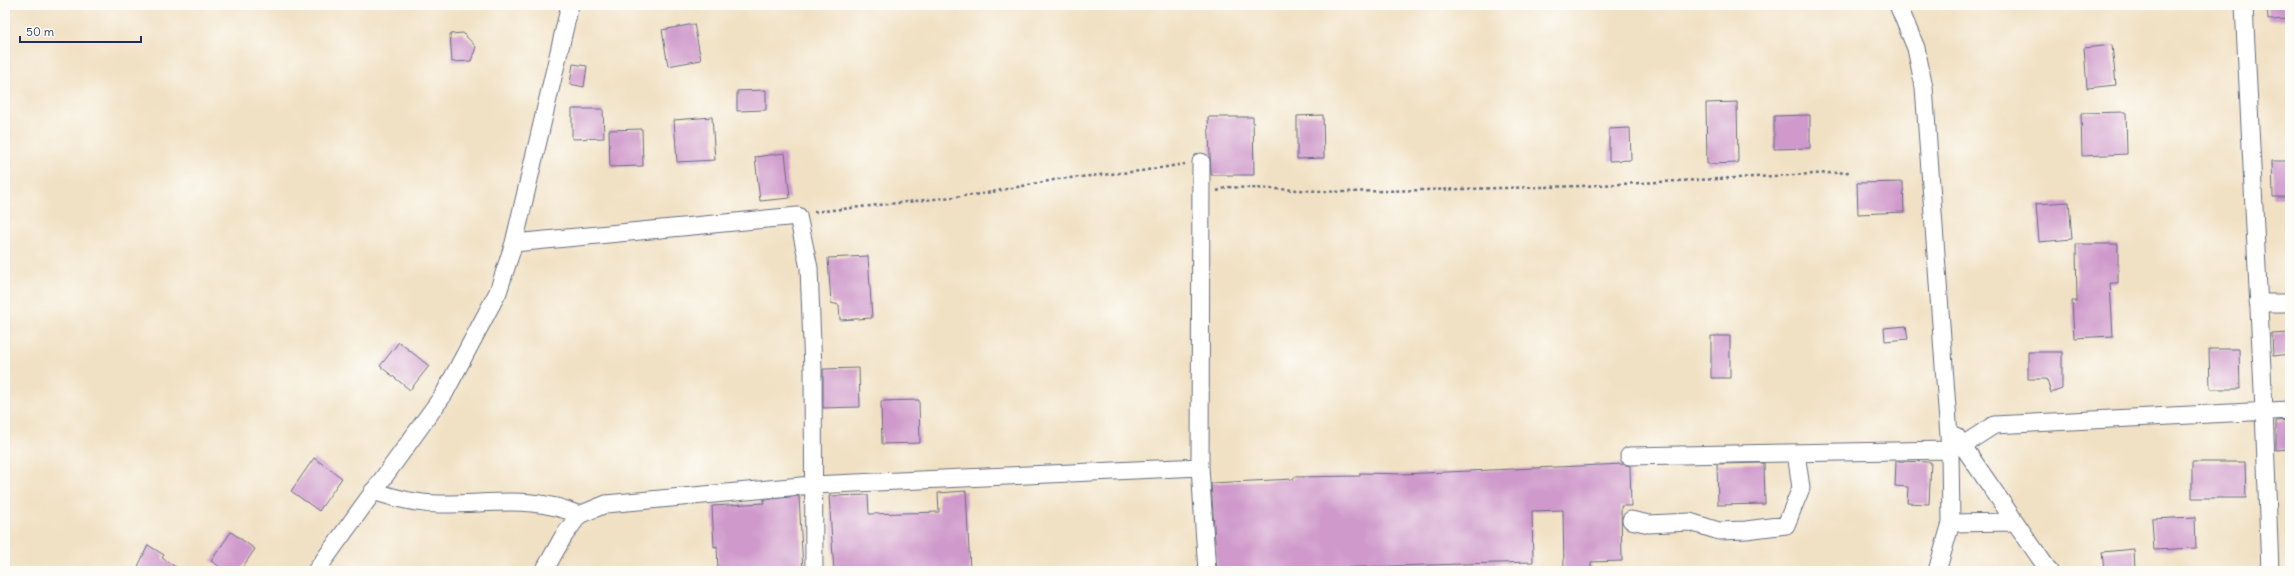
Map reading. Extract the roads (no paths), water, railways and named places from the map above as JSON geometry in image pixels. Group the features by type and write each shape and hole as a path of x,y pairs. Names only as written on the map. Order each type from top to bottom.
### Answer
{"street":[{"path":"316,571 444,394 498,292 514,243 570,5"},
{"path":"1898,5 1916,48 1924,87 1949,426 1957,448 2014,522 2049,571"},
{"path":"2244,5 2264,410 2270,571"},
{"path":"1201,162 1200,467 1207,571"},
{"path":"514,243 798,216 809,268 813,369 812,484 814,571"},
{"path":"2258,303 2284,303 2290,301"},
{"path":"1629,456 1957,448 1994,426 2264,410 2290,410"},
{"path":"1937,571 1951,523 1957,448"},
{"path":"1631,520 1649,524 1690,522 1719,531 1746,530 1786,525 1801,488 1796,453"},
{"path":"544,571 563,537 579,516 606,504 812,484 1200,467"},
{"path":"373,491 397,499 438,504 517,500 562,508 579,516"},
{"path":"1951,523 2014,522"}]}
